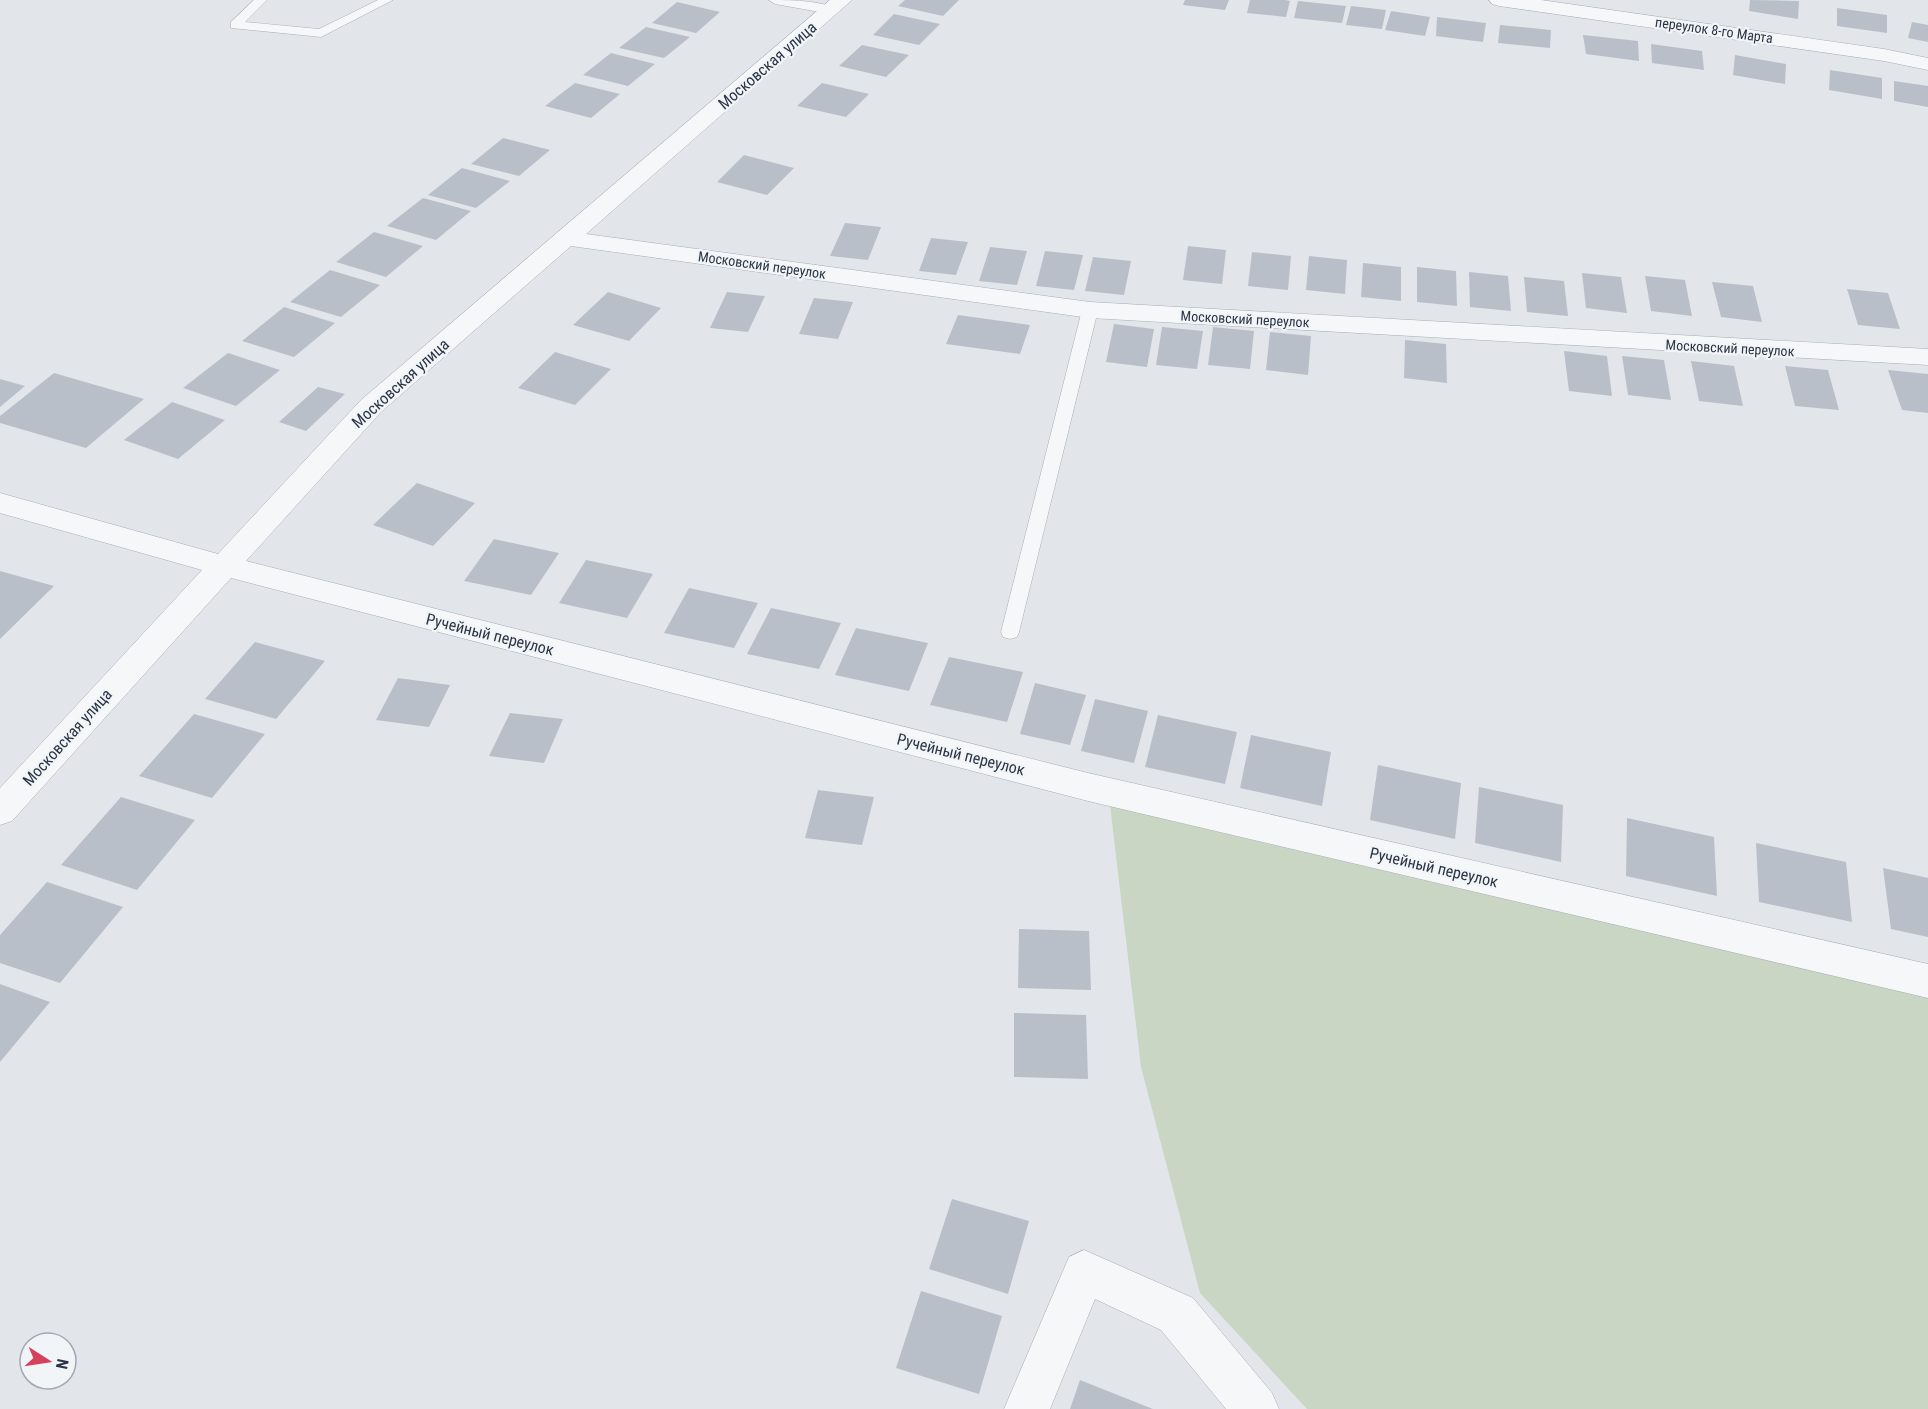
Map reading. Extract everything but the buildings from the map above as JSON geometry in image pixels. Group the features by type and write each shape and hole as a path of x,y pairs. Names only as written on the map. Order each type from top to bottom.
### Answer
{"street":[{"name":"переулок 8-го Марта","path":"1499,0 1884,55 1928,64"},
{"name":"Московская улица","path":"0,811 371,405 837,5"},
{"name":"Московский переулок","path":"565,238 1090,310 1928,357"},
{"name":"Ручейный переулок","path":"0,503 224,566 1088,787 1928,981"},
{"path":"1026,1409 1084,1272 1177,1314 1256,1409"}],"lane":[{"path":"261,0 235,25 321,33 387,0"},
{"path":"775,0 837,5"},
{"path":"1010,632 1090,310"}],"green space":[{"path":"1110,805 1928,997 1928,1409 1307,1409 1200,1293 1141,1067"}]}
